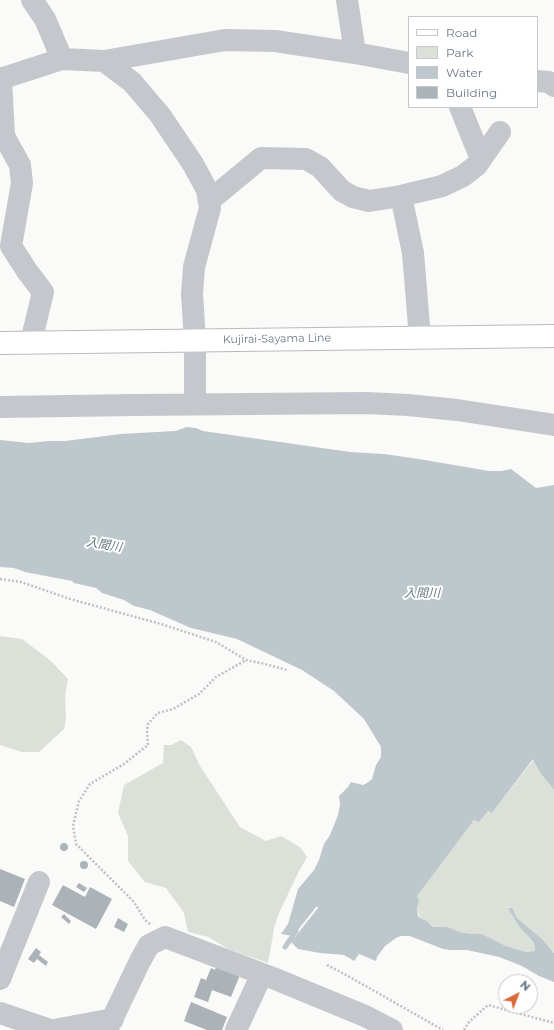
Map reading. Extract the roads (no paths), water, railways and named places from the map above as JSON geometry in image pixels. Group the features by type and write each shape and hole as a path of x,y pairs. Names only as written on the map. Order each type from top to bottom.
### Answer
{"main road":[{"name":"Kujirai-Sayama Line","path":"0,342 554,336"}],"street":[{"path":"32,0 45,19 62,59"},
{"path":"347,0 355,53"},
{"path":"31,342 43,292 26,271 10,246 22,183 20,165 4,136 1,78 62,59 104,61 225,40 275,41 355,53 408,64"},
{"path":"104,61 132,82 160,115 193,164 207,190 210,208 194,268 192,294 195,340 195,404"},
{"path":"538,81 549,82 554,86"},
{"path":"460,108 481,159"},
{"path":"209,200 261,158 306,159 320,167 342,191 353,198 369,201 401,196 442,186 462,176 477,165 500,132"},
{"path":"401,196 413,252 420,338"},
{"path":"0,407 366,403 408,405 457,410 554,426"},
{"path":"1,974 39,882"},
{"path":"54,1030 110,1025 149,945 165,937 262,974 365,1016 392,1030"},
{"path":"236,1030 262,974"},
{"path":"0,1013 50,1030"}],"water":[{"name":"入間川","path":"187,427 196,428 203,431 350,452 384,454 489,471 511,469 536,488 554,485 554,790 541,774 533,759 492,813 488,811 479,822 474,820 417,896 419,901 417,907 418,916 427,921 433,927 447,927 463,933 481,934 506,946 526,952 534,951 534,943 519,926 508,908 512,908 517,918 542,939 554,953 554,982 539,976 538,974 522,966 499,957 467,950 443,949 410,936 401,936 396,938 385,946 377,957 376,961 359,954 354,961 344,955 298,949 291,942 318,908 317,906 293,936 281,934 288,924 298,889 314,870 319,860 324,844 330,835 338,815 340,805 339,796 351,782 363,785 372,779 376,765 381,757 381,747 364,719 334,691 302,670 237,639 191,628 150,610 134,606 124,600 102,593 96,588 74,583 72,581 25,572 14,568 0,567 0,440 29,443 65,441 121,434 175,431"}],"waterway":[{"path":"285,947 296,931"}]}
